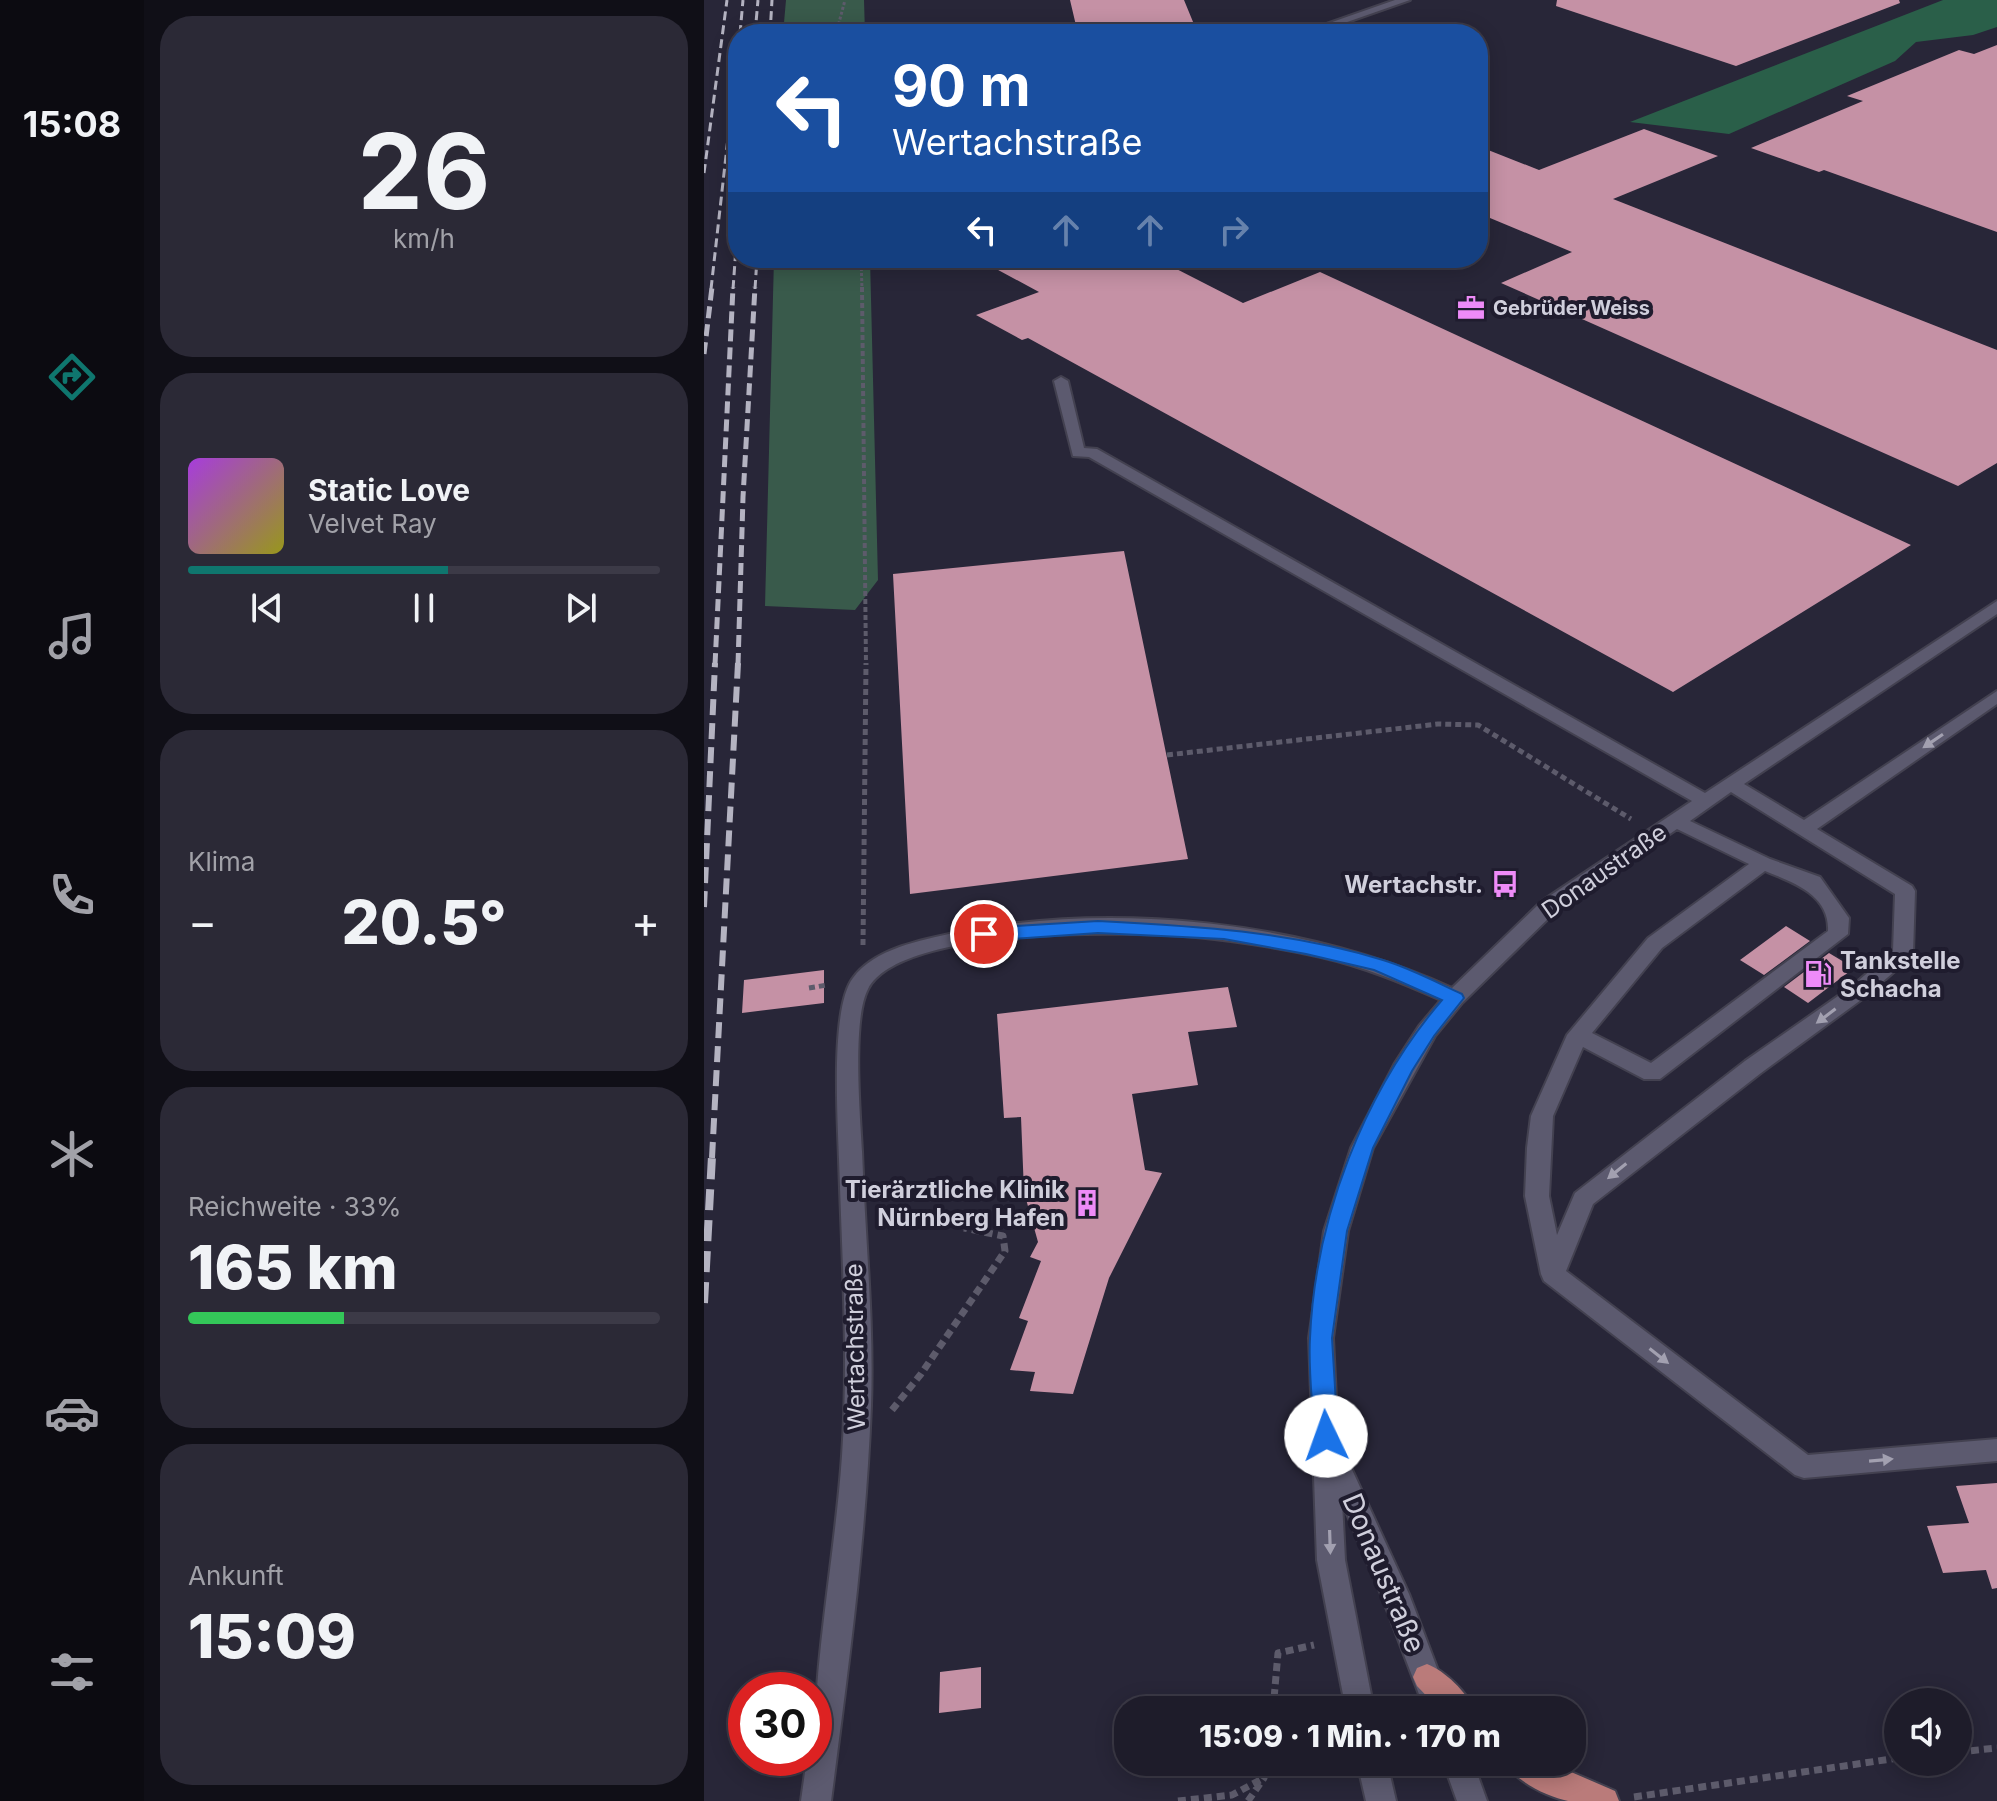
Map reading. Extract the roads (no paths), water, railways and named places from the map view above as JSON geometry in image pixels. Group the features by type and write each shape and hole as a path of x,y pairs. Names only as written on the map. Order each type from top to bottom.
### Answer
{"main road":[{"path":"1427,1677 1446,1696"},
{"path":"1544,1776 1612,1800"}],"street":[{"path":"1333,24 1405,0"},
{"path":"1061,381 1078,453 1092,452 1705,801"},
{"name":"Donaustraße","path":"1357,1696 1331,1560 1321,1338 1336,1231 1362,1148 1411,1056 1455,998 1549,906 1997,606"},
{"path":"1804,829 1997,696"},
{"path":"1553,1274 1583,1199 1753,1067 1858,992 1903,953 1905,891 1731,784"},
{"path":"1578,1035 1652,1073 1838,934 1839,918 1813,882 1763,863 1675,821"},
{"path":"1763,863 1655,943 1578,1035 1542,1116 1538,1148 1537,1196 1553,1274 1804,1467 1997,1450"},
{"name":"Wertachstraße","path":"816,1801 848,1560 857,1423 851,1043 854,994 862,979 877,967 931,943 966,936 1098,927 1162,928 1224,933 1306,947 1379,965 1455,998"},
{"name":"Donaustraße","path":"1326,1436 1395,1594 1434,1696"},
{"path":"1375,1776 1381,1801"},
{"path":"1463,1776 1472,1801"}],"railway":[{"path":"704,173 727,0"},
{"path":"741,24 743,0"},
{"path":"756,24 758,0"},
{"path":"771,24 772,0"},
{"path":"711,289 728,138"},
{"path":"733,289 735,268"},
{"path":"755,289 756,268"},
{"path":"704,354 712,287"},
{"path":"715,665 733,287"},
{"path":"738,665 743,497 755,287"},
{"path":"704,907 715,663"},
{"path":"712,1158 738,663"},
{"path":"704,1303 712,1156"}],"place":[{"name":"Gebrüder Weiss","path":"1471,308"},
{"name":"Wertachstr.","path":"1505,884"},
{"name":"Tankstelle Schacha","path":"1818,974"},
{"name":"Tierärztliche Klinik Nürnberg Hafen","path":"1087,1203"}]}
